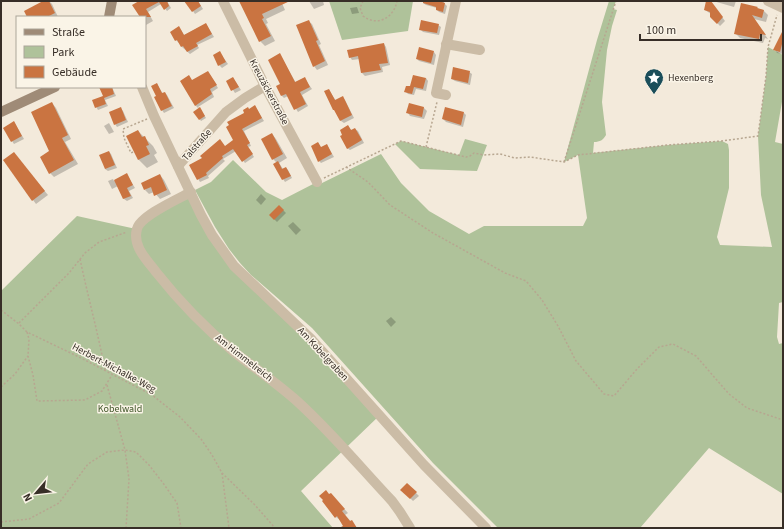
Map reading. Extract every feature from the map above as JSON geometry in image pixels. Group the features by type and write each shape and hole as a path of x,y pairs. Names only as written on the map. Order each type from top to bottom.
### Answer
{"street":[{"name":"Kreuzäckerstraße","path":"223,1 265,86 317,182"},
{"path":"442,94 436,93 456,1"},
{"path":"768,1 781,7"},
{"path":"446,44 480,50"},
{"name":"Talstraße","path":"142,88 178,166 226,112 265,86"},
{"path":"1,112 53,88"},
{"name":"Am Kobelgraben","path":"178,166 212,235 234,266 312,340 424,465 486,528"},
{"path":"137,229 147,217 191,192"},
{"name":"Am Himmelreich","path":"137,229 137,243 143,256 182,302 217,337 285,390 313,416 392,501 407,521 410,528"}],"path":[{"path":"363,1 360,8 363,16 369,20 378,20 392,14 397,1"},
{"path":"564,162 616,1"},
{"path":"317,182 401,141 466,156 470,156 474,153 484,155 500,154 515,158 530,157 564,162 578,155 668,144 722,141 758,136 766,76 768,47 781,7"},
{"path":"426,147 442,94"},
{"path":"134,152 131,153 124,138 123,129 154,116"},
{"path":"346,167 368,182 390,205 433,233 505,273 526,281 542,300 558,326 576,361 604,394 614,396 637,369 659,347 673,344 696,356 730,394 747,408 783,420"},
{"path":"19,324 69,273 85,253 99,242 137,229"},
{"path":"80,259 90,307 98,330 105,371"},
{"name":"Herbert-Michalke-Weg","path":"1,310 27,332 152,395 180,417 201,439 222,473 255,505 275,528"},
{"path":"27,332 29,339 28,356 34,375 37,401 86,400 102,391 112,375"},
{"path":"1,387 15,374 28,356"},
{"path":"107,385 125,450 129,479 126,528"},
{"path":"1,522 29,519 58,503 88,464 106,452 125,450 136,452 149,465 178,503 181,528"},
{"name":"Herbert-Michalke-Weg","path":"222,473 229,528"}],"green space":[{"path":"329,1 413,1 408,31 342,40"},
{"path":"609,1 616,1 613,9 617,10 607,50 602,102 606,135 598,142 594,142 593,153 722,141 728,144 729,188 717,237 720,245 772,247 761,195 758,136 766,76 768,47 783,55 783,96 775,142 783,144 783,302 779,303 777,337 779,344 783,343 783,494 709,448 640,528 498,528 433,463 312,328 251,275 240,263 215,227 195,190 211,182 233,160 266,192 282,200 317,182 320,184 381,154 401,183 429,211 469,234 484,226 583,226 587,218 578,155 564,162"},
{"path":"465,139 487,145 477,171 420,169 395,144 401,141 459,155"},
{"name":"Kobelwald","path":"191,192 222,251 380,415 301,491 333,528 1,528 1,291 77,216 136,229"}],"building":[{"path":"43,1 49,1 55,13 49,16 26,16 24,11"},
{"path":"139,1 167,1 169,6 164,10 159,2 146,9 151,17 146,17 139,16 132,5"},
{"path":"184,1 198,1 201,6 192,12"},
{"path":"239,1 290,1 262,14 264,18 262,19 271,36 259,42"},
{"path":"423,1 439,1 445,3 443,12 436,10 436,7 423,3"},
{"path":"706,1 711,1 723,17 717,24 710,17 710,12 704,10"},
{"path":"741,3 764,10 762,18 752,15 766,35 760,34 759,39 734,34"},
{"path":"309,20 325,61 313,67 296,25"},
{"path":"421,20 439,24 437,33 419,30"},
{"path":"206,23 212,34 196,43 198,46 187,52 183,46 181,47 177,40 175,41 170,32 179,26 184,35"},
{"path":"782,32 783,40 780,52 773,50"},
{"path":"384,43 388,63 379,64 381,70 361,73 358,56 349,58 347,50"},
{"path":"419,47 434,51 431,63 416,59"},
{"path":"220,51 226,62 218,66 213,55"},
{"path":"280,53 295,82 305,77 310,87 300,92 306,104 294,110 286,94 281,96 276,86 280,84 268,60"},
{"path":"453,67 470,71 468,83 451,79"},
{"path":"208,71 217,85 210,89 212,94 195,106 180,81 189,75 192,80"},
{"path":"413,75 426,78 423,89 414,87 412,94 404,92 406,86 410,86"},
{"path":"233,77 239,87 231,91 226,81"},
{"path":"157,83 162,93 165,92 172,106 161,111 154,97 156,96 151,86"},
{"path":"99,88 112,88 114,94 104,98 106,104 95,108 92,100 103,96"},
{"path":"329,89 335,100 343,96 352,115 340,121 324,91"},
{"path":"52,102 68,135 62,138 74,160 49,174 40,157 49,151 31,112"},
{"path":"409,103 424,107 422,117 406,113"},
{"path":"255,105 262,118 242,129 250,143 247,145 253,154 242,162 233,149 222,156 223,158 206,173 207,175 197,180 189,165 202,158 200,156 220,139 225,146 233,140 226,127 229,125 227,122 244,113 243,110 248,107 249,109"},
{"path":"121,107 126,120 114,125 109,112"},
{"path":"200,107 205,116 199,120 193,112"},
{"path":"445,107 464,112 461,125 442,119"},
{"path":"14,121 22,136 11,142 3,128"},
{"path":"348,125 351,130 355,128 362,140 347,149 340,136 342,135 340,130"},
{"path":"138,130 142,137 145,136 149,145 146,146 150,154 138,160 126,136"},
{"path":"272,133 283,154 272,160 261,139"},
{"path":"318,142 321,147 327,144 332,154 318,162 311,146"},
{"path":"109,151 115,165 105,169 99,155"},
{"path":"14,152 45,191 32,201 3,160"},
{"path":"278,161 282,169 286,167 291,176 282,180 273,164"},
{"path":"127,173 133,185 127,188 131,196 123,199 114,180"},
{"path":"160,174 167,190 154,196 151,187 144,190 141,183"},
{"path":"279,205 284,210 274,220 269,215"},
{"path":"407,483 417,492 410,499 400,490"},
{"path":"326,490 329,494 331,493 345,509 342,511 350,521 352,520 357,528 339,528 343,526 337,516 335,518 319,496"}],"place":[{"name":"Hexenberg","path":"654,95"}]}
